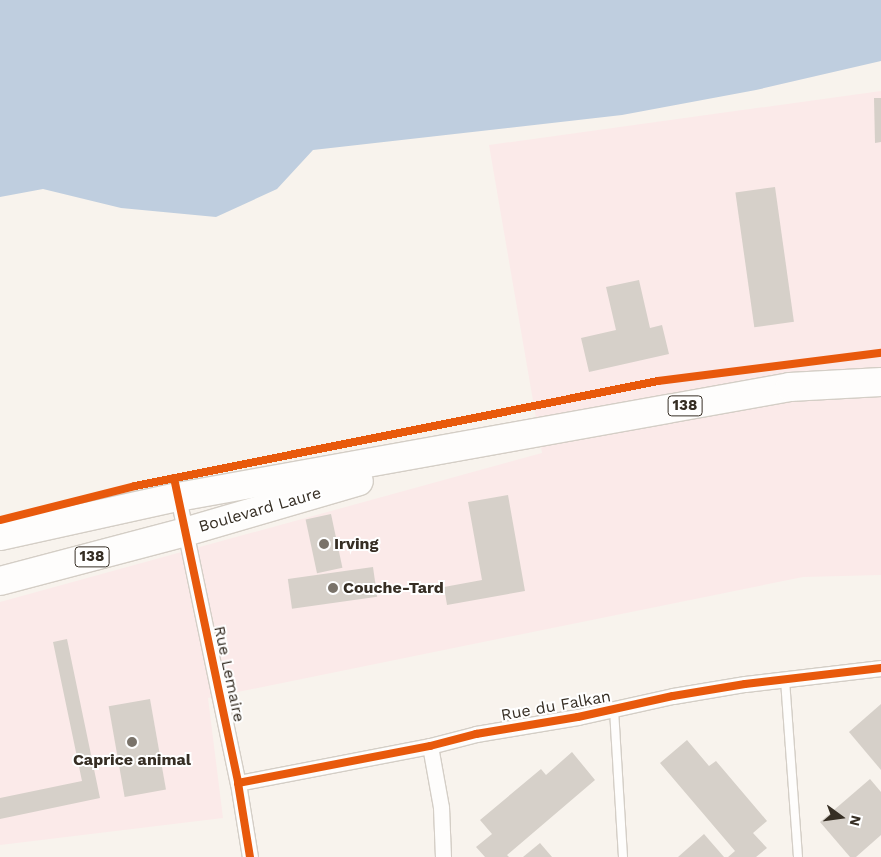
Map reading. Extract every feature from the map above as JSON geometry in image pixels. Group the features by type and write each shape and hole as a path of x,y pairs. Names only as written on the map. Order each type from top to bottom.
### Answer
{"highway":[{"name":"Boulevard Laure","path":"0,536 178,497 790,387 881,382"},
{"name":"Boulevard Laure","path":"0,581 185,532 490,442"}],"street":[{"name":"Rue Lemaire","path":"178,497 238,783 250,857"},
{"name":"Rue du Falkan","path":"238,783 430,746 476,734 614,710 691,693 745,684 881,668"},
{"path":"430,746 441,807 443,857"}],"lane":[{"path":"786,680 798,857"},
{"path":"614,710 623,857"}],"shaded area":[{"path":"881,91 881,575 803,577 208,698 223,818 0,845 0,602 542,453 489,145"}],"water":[{"path":"0,0 881,0 881,61 756,90 622,115 313,150 277,189 216,217 121,208 43,189 0,197"}],"building":[{"path":"874,98 881,98 881,142 875,143"},
{"path":"775,187 794,322 754,327 735,193"},
{"path":"639,280 650,328 662,325 669,354 589,372 581,338 616,330 606,287"},
{"path":"508,495 525,591 447,605 444,587 482,580 468,502"},
{"path":"331,514 342,568 317,573 306,519"},
{"path":"373,567 377,597 292,609 288,579"},
{"path":"67,639 100,798 0,819 0,798 82,781 53,642"},
{"path":"150,699 166,790 125,797 109,706"},
{"path":"881,704 881,770 849,732"},
{"path":"687,740 709,766 716,761 767,821 753,833 767,848 756,857 728,857 735,851 660,763"},
{"path":"572,752 595,780 507,855 509,857 485,857 476,847 492,834 480,820 541,769 546,775"},
{"path":"870,779 881,792 881,835 856,857 850,857 820,822"},
{"path":"704,834 724,857 678,857"},
{"path":"540,843 552,857 523,857"}],"cycle path":[{"path":"0,520 135,486 658,381 881,353"},
{"path":"174,478 238,783 250,857"},
{"path":"238,783 430,746 476,734 578,717 673,696 745,684 881,668"}],"place":[{"name":"Irving","path":"324,544"},
{"name":"Couche-Tard","path":"333,588"},
{"name":"Caprice animal","path":"132,742"}]}
